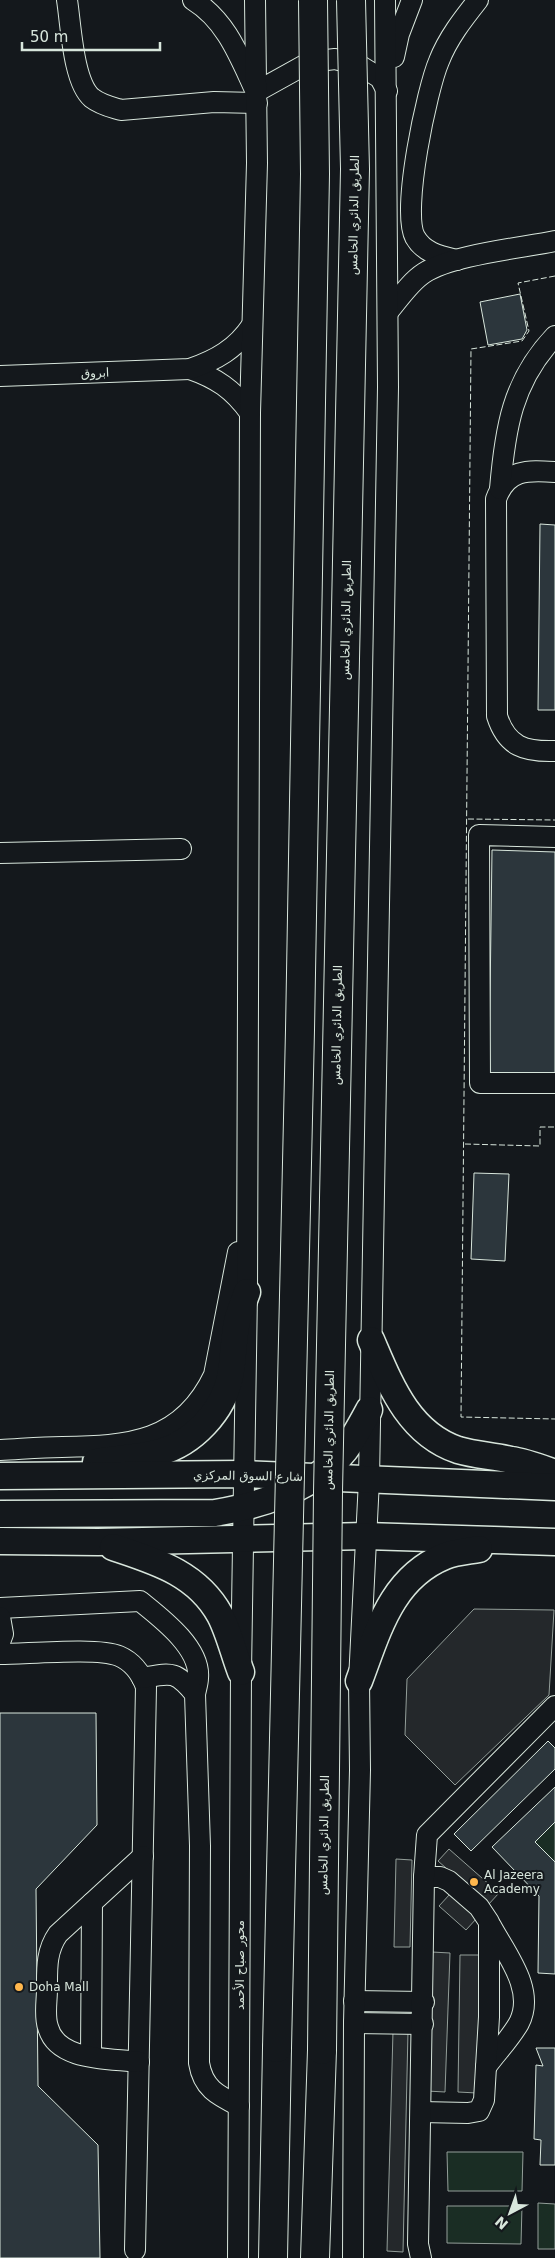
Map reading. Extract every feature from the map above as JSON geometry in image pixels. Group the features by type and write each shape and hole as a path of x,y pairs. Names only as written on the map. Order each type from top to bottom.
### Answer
{"highway":[{"path":"273,2258 300,1030 315,174 313,0"},
{"name":"الطريق الدائري الخامس","path":"315,2258 322,2050 328,1492 355,169 351,0"}],"main road":[{"path":"7,1476 160,1452 185,1440 203,1425 223,1398 231,1372 238,1317 247,1292"},
{"path":"371,1340 396,1396 413,1420 433,1436 458,1450 514,1460 555,1473"},
{"path":"0,1514 216,1513 243,1508 278,1497 315,1478 344,1451 369,1410"},
{"name":"شارع السوق المركزي","path":"7,1476 244,1474 555,1487"},
{"path":"0,1541 98,1542 243,1537 366,1536 555,1542"},
{"path":"359,1681 386,1610 399,1590 419,1570 446,1556 513,1541"},
{"path":"98,1542 172,1569 199,1587 207,1595 220,1616 240,1672"}],"street":[{"path":"67,0 79,76 91,97 106,106 121,110 256,98 310,62 334,59 358,65 380,78 387,91"},
{"path":"193,0 214,16 229,35 256,98"},
{"path":"240,1672 247,1292 250,413 256,98 255,0"},
{"path":"353,2257 354,2001 360,1780 359,1681 368,1480 371,1340 388,312 385,0"},
{"path":"387,91 399,34 412,0"},
{"path":"457,260 427,250 416,237 411,223 414,181 421,128 432,80 449,40 478,0"},
{"path":"388,312 424,273 457,260 555,241"},
{"name":"ابروق","path":"0,376 190,369 212,361 232,349 244,337 252,325"},
{"path":"555,336 542,349 524,375 515,399 504,443 500,489 496,499 497,716 504,733 518,746 529,750 555,752"},
{"name":"ابروق","path":"190,369 209,375 227,386 250,413"},
{"path":"500,489 511,477 526,471 555,472"},
{"path":"555,837 479,835 480,1083 555,1083"},
{"path":"0,853 181,849"},
{"path":"0,1450 125,1444 153,1436 184,1419 206,1392 214,1375 247,1209"},
{"path":"0,1608 140,1601 171,1627 195,1658 199,1677 195,1694 200,1846 199,2063 201,2078 218,2095 239,2106"},
{"path":"0,1617 3,1634 0,1642"},
{"path":"0,1654 110,1653 129,1662 142,1678 147,1698 135,2250"},
{"name":"محور صباح الأحمد","path":"238,2258 240,1672"},
{"path":"142,1678 170,1673 184,1681 195,1694"},
{"path":"421,2258 418,2244 424,2002 424,1877 427,1835 555,1706"},
{"path":"139,2062 69,2051 59,2045 48,2027 46,2016 50,1949 58,1934 143,1856"},
{"path":"424,1877 440,1877 449,1880 479,1907 520,1978 523,2009 520,2022 486,2067"},
{"path":"92,1903 92,2056"},
{"path":"421,2112 468,2113 480,2111 484,2100 489,1922"},
{"path":"354,2001 424,2002"},
{"path":"354,2023 423,2024"},
{"path":"226,2258 238,2236"}],"green space":[{"path":"555,1822 555,1862 535,1842"},
{"path":"447,2152 523,2152 522,2191 448,2191"},
{"path":"538,2203 555,2204 555,2249 538,2249"},
{"path":"447,2206 522,2206 521,2244 447,2243"}],"shaded area":[{"path":"474,1609 554,1610 549,1695 455,1785 405,1735 407,1679"},
{"path":"449,1849 499,1893 488,1905 438,1861"},
{"path":"396,1859 412,1860 410,1947 394,1947"},
{"path":"450,1894 477,1918 466,1930 439,1906"},
{"path":"432,1952 450,1953 445,2092 427,2091"},
{"path":"460,1955 480,1955 477,2093 458,2092"},
{"path":"393,2031 408,2031 403,2252 387,2251"}],"building":[{"path":"520,294 527,330 522,339 488,345 480,302"},
{"path":"540,524 555,525 555,710 538,710"},
{"path":"492,850 555,852 555,1076 489,1075"},
{"path":"474,1173 509,1174 505,1261 471,1259"},
{"name":"Doha Mall","path":"0,1713 96,1713 97,1825 36,1889 38,2086 98,2145 100,2258 0,2258"},
{"path":"548,1741 555,1748 555,1769 471,1851 454,1834"},
{"path":"555,1787 555,1822 535,1842 555,1862 555,1974 538,1973 539,1896 492,1847"},
{"path":"536,2048 555,2048 555,2165 540,2165 541,2140 534,2139 536,2065 543,2066"}],"fence":[{"path":"555,276 518,283 529,331 522,341 471,349 461,1417 555,1419"},
{"path":"468,819 555,820"},
{"path":"465,1144 540,1146 540,1127 555,1127"}],"place":[{"name":"Al Jazeera Academy","path":"474,1882"},
{"name":"Doha Mall","path":"19,1987"}]}
